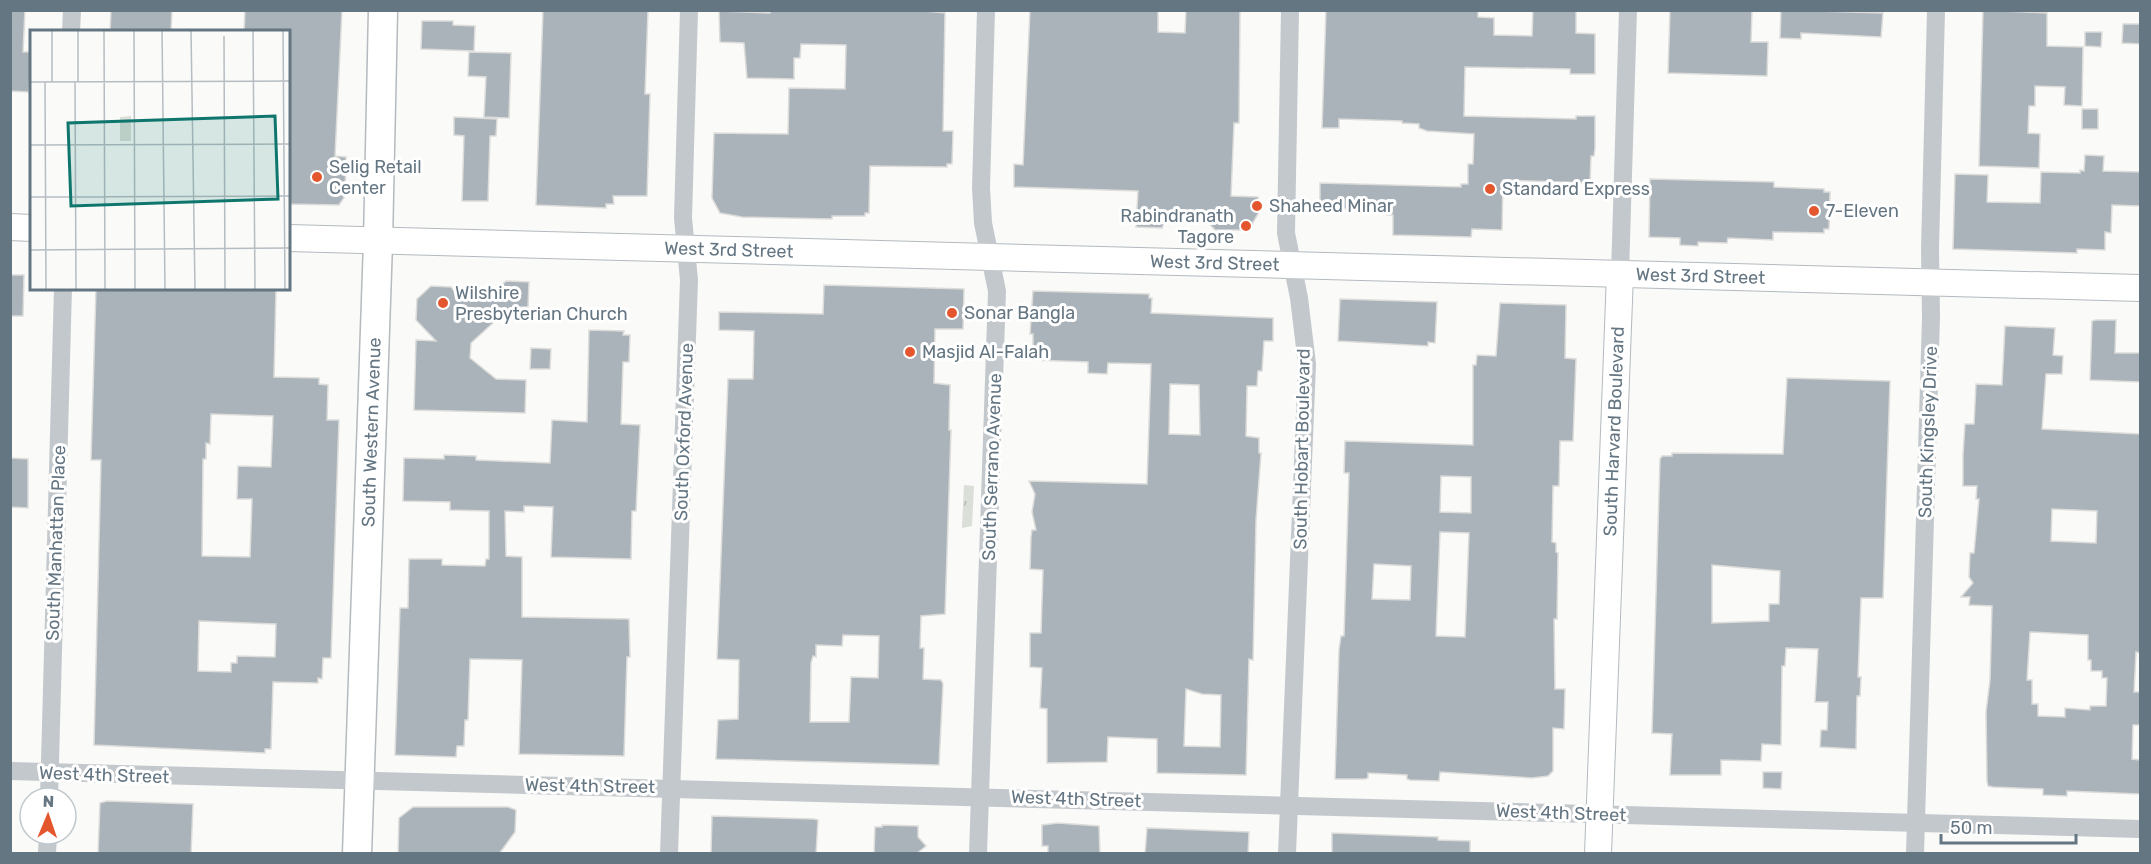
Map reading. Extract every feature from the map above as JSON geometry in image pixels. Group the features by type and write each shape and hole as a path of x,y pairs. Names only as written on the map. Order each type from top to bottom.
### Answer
{"main road":[{"name":"South Western Avenue","path":"357,854 378,242 383,10"},
{"path":"10,228 30,228"},
{"name":"West 3rd Street","path":"290,238 2140,288"},
{"name":"South Harvard Boulevard","path":"1598,854 1620,274"}],"street":[{"path":"71,30 72,10"},
{"name":"South Oxford Avenue","path":"669,854 689,280 683,218 689,10"},
{"name":"South Serrano Avenue","path":"978,854 998,291 983,224 981,188 986,10"},
{"name":"South Hobart Boulevard","path":"1287,854 1307,364 1293,266 1285,230 1290,10"},
{"name":"South Harvard Boulevard","path":"1620,274 1628,10"},
{"name":"South Kingsley Drive","path":"1915,854 1931,329 1936,10"},
{"name":"South Manhattan Place","path":"49,786 63,290"},
{"name":"West 4th Street","path":"10,771 670,787 2140,829"}],"green space":[{"path":"964,485 974,486 972,526 962,528"}],"building":[{"path":"10,10 25,10 23,52 30,52 29,92 10,91"},
{"path":"111,10 172,10 171,30 110,30"},
{"path":"245,10 342,10 335,156 346,157 345,196 339,205 290,204 290,30 244,30"},
{"path":"543,10 648,10 645,94 650,94 647,196 613,196 614,204 606,204 606,208 536,205"},
{"path":"770,10 916,10 945,13 943,131 953,131 952,164 947,164 947,167 870,166 869,213 865,213 865,216 832,216 832,219 742,217 720,213 712,198 714,133 788,134 789,88 845,89 846,45 801,44 800,58 794,58 794,79 747,78 744,43 720,42 719,11 770,13"},
{"path":"1030,10 1158,10 1158,32 1185,33 1186,10 1240,10 1239,123 1234,123 1231,196 1258,197 1258,214 1251,226 1241,230 1215,230 1206,220 1173,219 1165,221 1162,228 1136,227 1138,191 1014,187 1014,164 1023,165"},
{"path":"1326,10 1478,10 1478,17 1494,18 1494,35 1532,36 1533,10 1576,10 1576,33 1595,34 1595,74 1570,74 1570,69 1465,67 1464,116 1576,119 1576,116 1595,116 1595,148 1594,156 1591,156 1590,183 1503,180 1502,230 1472,229 1471,237 1393,235 1393,215 1387,215 1387,211 1320,208 1320,183 1461,187 1461,184 1468,184 1468,164 1473,164 1474,134 1427,131 1419,128 1419,124 1402,123 1402,121 1339,119 1339,128 1322,128"},
{"path":"1752,10 1751,42 1768,42 1767,76 1668,73 1670,11"},
{"path":"1781,10 1883,13 1881,37 1801,33 1801,39 1780,38"},
{"path":"1983,10 2047,13 2047,46 2083,47 2082,106 2064,105 2065,87 2035,86 2035,106 2029,106 2028,133 2040,134 2039,168 1979,166"},
{"path":"422,21 453,21 453,25 475,26 474,51 421,49"},
{"path":"2123,24 2140,24 2140,44 2122,43"},
{"path":"2085,32 2102,32 2101,47 2085,46"},
{"path":"469,52 511,53 509,118 484,117 486,77 468,76"},
{"path":"2082,109 2098,109 2098,129 2082,129"},
{"path":"454,117 497,119 496,136 490,136 488,201 462,201 464,136 454,135"},
{"path":"2085,155 2104,156 2103,171 2140,172 2140,206 2112,205 2111,233 2105,232 2105,250 2077,249 2077,253 1953,249 1955,174 1988,175 1987,202 2040,203 2041,172 2080,173 2080,170 2084,171"},
{"path":"1650,179 1774,182 1774,187 1824,189 1824,192 1830,192 1829,229 1824,229 1824,233 1773,232 1773,240 1728,238 1727,243 1698,242 1698,246 1680,245 1680,238 1649,237"},
{"path":"10,275 24,275 23,316 10,316"},
{"path":"506,281 529,282 528,307 513,307 494,322 471,343 470,358 496,379 526,380 525,413 414,410 416,340 436,341 416,320 417,299 431,286 451,287 459,296 473,284 487,299"},
{"path":"824,285 964,289 963,329 935,329 934,383 950,385 949,430 951,430 945,614 921,616 920,648 924,648 923,679 941,680 943,684 939,765 716,759 718,720 738,719 739,660 717,659 728,379 753,379 754,331 719,330 719,312 823,314","holes":["843,635 879,636 878,678 851,677 849,722 810,722 811,663 813,656 816,657 816,645 842,646"]},
{"path":"96,290 276,290 274,377 319,378 319,384 328,385 327,420 339,420 331,658 323,658 322,679 318,678 318,683 273,682 271,749 265,749 265,753 94,745 101,460 91,460","holes":["211,414 273,416 271,467 238,466 237,499 252,499 250,557 202,556 203,459 206,459 206,443 210,444","199,621 276,624 275,657 237,656 237,663 231,663 231,672 198,671"]},
{"path":"1033,291 1149,294 1149,298 1152,298 1151,313 1273,318 1273,341 1264,341 1262,371 1258,371 1257,386 1247,386 1246,436 1259,438 1259,453 1261,453 1256,520 1253,660 1249,659 1246,775 1157,773 1157,739 1108,737 1107,762 1047,763 1047,709 1040,708 1042,668 1030,667 1030,633 1041,633 1043,570 1030,569 1032,530 1036,530 1032,512 1035,494 1029,481 1147,484 1151,364 1108,363 1107,374 1088,373 1088,362 1033,360 1033,334 1030,334","holes":["1170,384 1199,385 1200,435 1169,434","1186,689 1202,694 1221,695 1220,747 1184,746"]},
{"path":"1340,299 1437,302 1435,343 1428,342 1428,346 1338,341"},
{"path":"1500,303 1566,305 1565,358 1576,359 1573,441 1560,441 1559,486 1553,486 1552,542 1556,543 1558,553 1557,619 1554,619 1555,689 1565,689 1564,729 1553,728 1553,771 1548,776 1532,778 1440,772 1439,781 1410,780 1407,779 1407,775 1368,773 1368,778 1365,779 1335,779 1339,650 1341,636 1344,636 1349,473 1344,473 1345,441 1473,445 1473,365 1476,365 1477,355 1496,356","holes":["1441,476 1471,477 1471,513 1440,512","1440,532 1469,533 1465,637 1436,636","1374,564 1411,566 1410,600 1372,599"]},
{"path":"2116,320 2115,353 2140,353 2140,382 2090,380 2092,321"},
{"path":"2005,326 2055,328 2053,355 2063,356 2062,374 2046,374 2042,429 2140,434 2140,653 2136,652 2134,692 2140,692 2140,725 2133,725 2132,759 2140,760 2140,794 2067,791 2067,796 2043,795 2043,789 1988,786 1986,712 1990,680 1992,606 1969,605 1970,597 1961,597 1973,583 1969,577 1970,553 1974,553 1979,499 1976,499 1977,486 1963,486 1963,455 1965,424 1974,424 1976,384 2002,385","holes":["2052,509 2097,511 2096,543 2051,541","2030,632 2088,635 2088,660 2091,660 2091,671 2102,671 2102,678 2107,678 2106,706 2090,706 2090,710 2065,708 2065,717 2038,716 2038,704 2032,704 2032,680 2027,680"]},
{"path":"589,330 624,331 623,335 630,335 629,362 623,362 621,424 640,425 636,511 632,511 631,559 551,557 553,507 524,506 524,512 505,511 506,556 522,557 522,617 629,619 630,657 627,657 624,756 519,754 522,660 470,659 468,720 465,720 464,746 457,746 456,757 395,755 400,608 408,608 409,559 442,559 442,565 485,566 486,559 489,559 489,511 450,510 450,502 403,501 404,458 444,459 444,455 476,456 476,460 550,463 552,420 587,422"},
{"path":"531,348 551,349 550,369 530,369"},
{"path":"1787,378 1890,381 1883,598 1861,598 1858,677 1861,677 1860,696 1857,696 1856,749 1820,747 1821,730 1827,730 1828,702 1815,702 1818,649 1786,648 1785,666 1782,666 1781,745 1762,744 1761,761 1721,760 1721,775 1670,775 1672,734 1652,733 1660,459 1662,456 1672,456 1672,453 1783,454","holes":["1712,565 1780,571 1779,604 1769,604 1769,621 1712,623"]},
{"path":"10,458 28,459 28,508 10,507"},
{"path":"1763,772 1782,772 1781,789 1763,788"},
{"path":"107,801 193,804 191,854 98,854 100,803"},
{"path":"413,807 508,807 516,810 515,832 499,854 398,854 399,818"},
{"path":"712,816 818,820 816,854 711,854"},
{"path":"1058,823 1099,826 1100,854 1048,854 1048,846 1042,846 1042,825"},
{"path":"882,825 918,826 918,837 926,846 916,854 874,854 875,827 882,827"},
{"path":"1147,828 1249,832 1248,854 1145,854"},
{"path":"1332,833 1438,837 1438,840 1470,841 1470,854 1332,854"}],"place":[{"name":"Selig Retail Center","path":"317,177"},
{"name":"Standard Express","path":"1490,189"},
{"name":"Shaheed Minar","path":"1257,206"},
{"name":"7-Eleven","path":"1814,211"},
{"name":"Rabindranath Tagore","path":"1246,226"},
{"name":"Wilshire Presbyterian Church","path":"443,303"},
{"name":"Sonar Bangla","path":"952,313"},
{"name":"Masjid Al-Falah","path":"910,352"}]}
